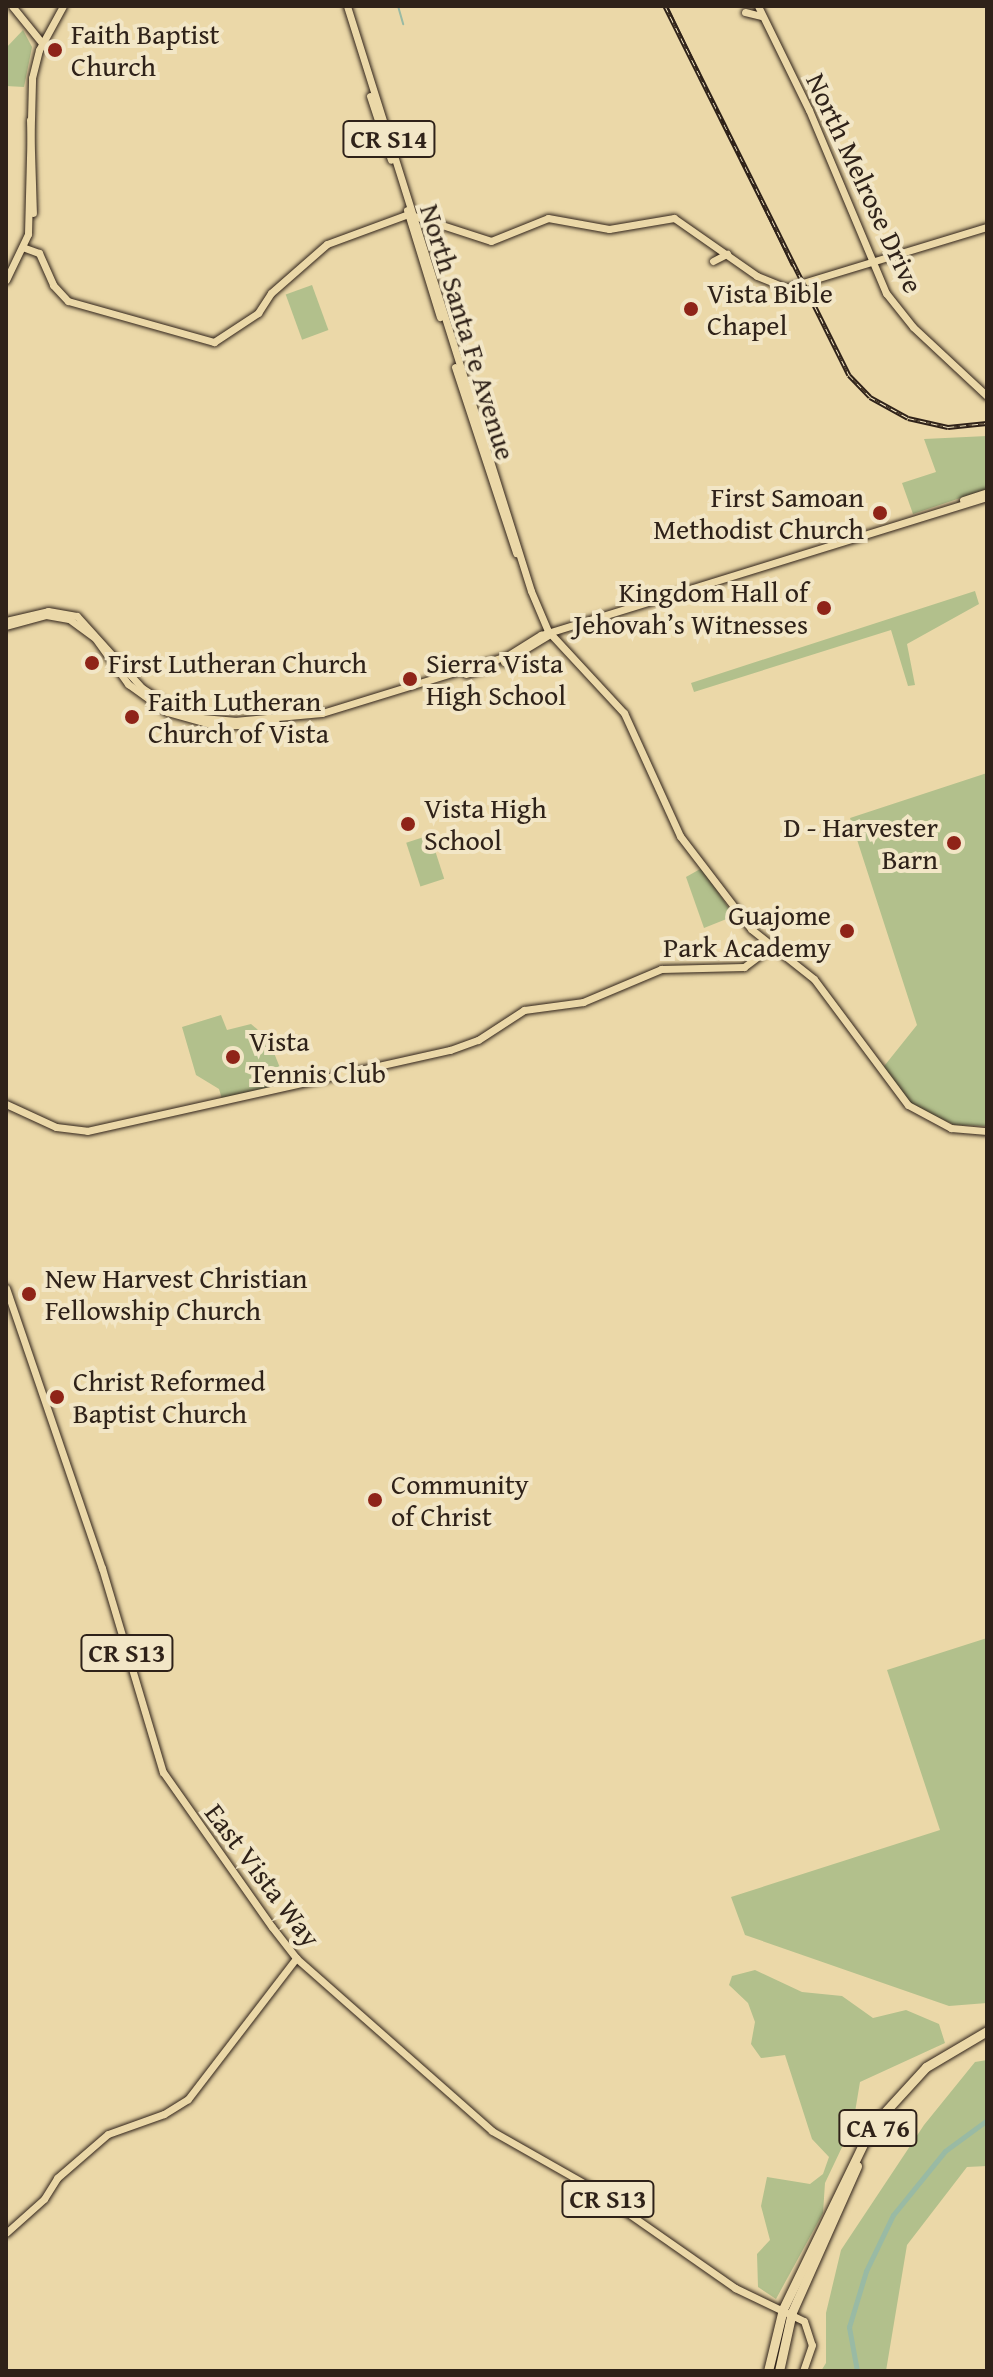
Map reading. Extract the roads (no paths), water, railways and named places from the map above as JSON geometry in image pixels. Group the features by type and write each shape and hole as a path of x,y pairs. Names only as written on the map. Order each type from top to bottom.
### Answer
{"highway":[{"name":"CA 76","path":"768,2371 787,2311 881,2114 926,2067 987,2031"},
{"name":"CA 76","path":"779,2371 787,2311 858,2166 887,2115 929,2072 987,2037"}],"main road":[{"path":"12,6 42,43"},
{"path":"6,280 27,248 32,78 42,43 63,6"},
{"name":"North Santa Fe Avenue","path":"344,6 527,578 550,634 624,713 680,836 751,929 814,979 908,1105 951,1128 987,1131"},
{"name":"North Santa Fe Avenue","path":"344,6 372,86 504,517 518,550"},
{"name":"North Melrose Drive","path":"758,6 809,110 872,263 904,317 987,396"},
{"path":"745,12 753,11 764,19"},
{"path":"362,69 372,86"},
{"path":"6,288 27,248 33,194 30,120"},
{"path":"28,175 33,194"},
{"path":"27,248 39,253 53,285 68,301 214,342 258,313 271,293 327,244 410,214 491,241 548,218 616,229 671,217 780,287 820,280 987,227"},
{"path":"713,261 729,255"},
{"path":"6,623 46,615 69,619 95,638 124,679 148,700 177,716 232,726 340,713 522,655 550,634 987,494"},
{"path":"504,517 513,528"},
{"path":"6,1104 56,1127 87,1131 450,1050 478,1040 524,1010 583,1002 661,969 744,967 772,946"},
{"name":"East Vista Way","path":"6,1288 102,1568 163,1772 296,1958 492,2131 589,2186 735,2288 787,2311"},
{"path":"6,2233 44,2199 57,2178 108,2134 164,2114 188,2099 296,1958"},
{"path":"787,2311 811,2333 803,2371"}],"waterway":[{"path":"398,6 403,24"},
{"path":"857,2371 849,2327 866,2271 893,2215 945,2151 987,2120"}],"tram line":[{"path":"667,6 792,266"}],"railway":[{"path":"665,6 849,375 870,397 908,418 948,427 987,423"}],"place":[{"name":"Faith Baptist Church","path":"55,50"},
{"name":"Vista Bible Chapel","path":"691,309"},
{"name":"First Samoan Methodist Church","path":"880,513"},
{"name":"Kingdom Hall of Jehovah’s Witnesses","path":"824,608"},
{"name":"First Lutheran Church","path":"92,663"},
{"name":"Sierra Vista High School","path":"410,679"},
{"name":"Faith Lutheran Church of Vista","path":"132,717"},
{"name":"Vista High School","path":"408,824"},
{"name":"D - Harvester Barn","path":"954,843"},
{"name":"Guajome Park Academy","path":"847,931"},
{"name":"Vista Tennis Club","path":"233,1057"},
{"name":"New Harvest Christian Fellowship Church","path":"29,1294"},
{"name":"Christ Reformed Baptist Church","path":"57,1397"},
{"name":"Community of Christ","path":"375,1500"}]}
